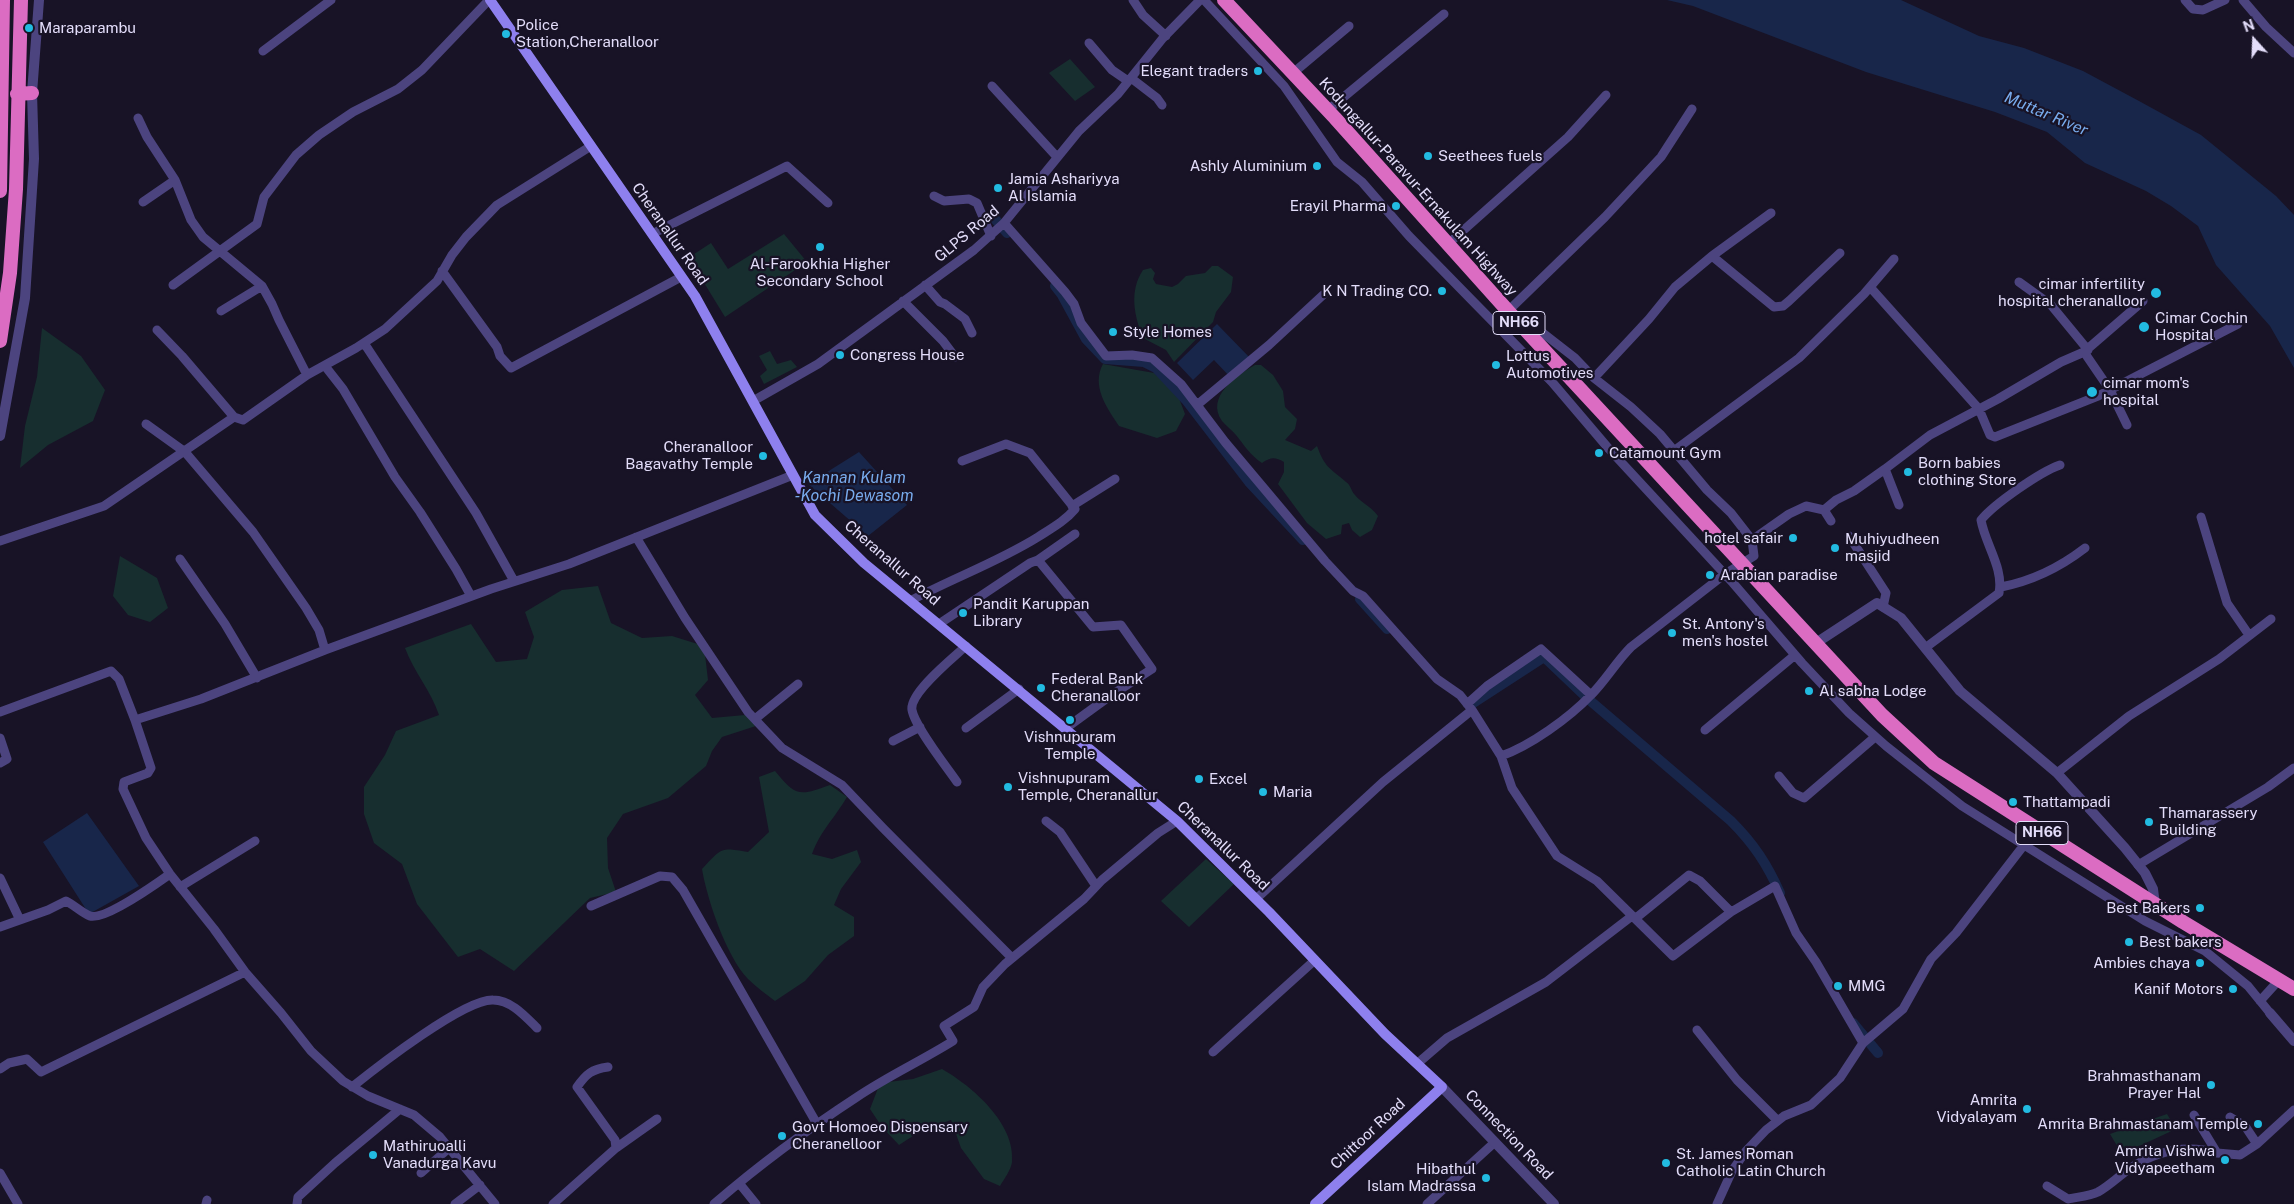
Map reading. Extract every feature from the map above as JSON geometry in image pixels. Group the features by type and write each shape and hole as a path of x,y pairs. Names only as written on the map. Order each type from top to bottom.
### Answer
{"highway":[{"path":"0,341 10,273 16,189 17,94 22,0"},
{"name":"Kodungallur-Paravur-Ernakulam Highway","path":"1224,0 1328,110 1511,314 1882,715 1934,763 2155,905 2210,946 2294,989"},
{"path":"3,6 0,189 16,189"},
{"path":"17,94 32,93"}],"main road":[{"name":"Cheranallur Road","path":"494,1 695,296 815,514 864,563 1177,821 1256,899 1385,1034 1442,1087"},
{"name":"Chittoor Road","path":"1315,1204 1442,1087"}],"street":[{"path":"0,436 25,298 33,185 32,93 39,0"},
{"path":"263,51 331,0"},
{"path":"1133,0 1144,15 1166,36"},
{"path":"1202,0 1284,86 1337,162 1362,182 1409,236 1540,370 1609,449 1725,574 1795,655 1849,713 1875,737 1962,806 2145,921 2210,946 2294,1041"},
{"name":"GLPS Road","path":"753,401 818,364 991,236 1079,131 1118,94 1166,36 1202,0"},
{"path":"2185,0 2194,9 2203,10 2225,0"},
{"path":"2243,0 2266,27 2294,53"},
{"path":"173,285 257,224 264,197 296,155 319,135 353,112 398,89 422,70 494,1"},
{"path":"1328,110 1444,14"},
{"path":"1293,74 1349,26"},
{"path":"1089,43 1112,70 1157,98 1162,105"},
{"path":"992,86 1058,157"},
{"path":"1448,244 1568,137 1606,95"},
{"path":"1501,756 1512,752 1553,727 1589,697 1617,660 1631,647 1725,574 1754,556 1752,540 1731,514 1706,490 1675,450 1631,407 1594,378 1575,358 1530,323 1511,314 1661,157 1692,109"},
{"path":"138,118 147,137 175,180 191,220 202,237 262,286 307,374"},
{"path":"157,330 234,417 243,420 307,374 325,366 385,329 437,281 466,237 497,205 591,146"},
{"path":"652,234 787,166 828,203"},
{"path":"143,202 175,180"},
{"path":"934,196 944,201 973,200 981,211 991,236"},
{"path":"1594,378 1649,320 1675,287 1712,256 1770,213"},
{"path":"1002,225 1065,292 1074,304 1081,323 1106,356 1132,354 1152,358 1181,384 1325,561 1353,591 1363,596 1437,679 1460,696 1501,756 1512,788 1557,856 1597,881 1673,956 1732,912 1775,886 1796,933 1866,1040"},
{"path":"1712,256 1774,307 1783,306 1840,253"},
{"path":"1675,450 1800,358 1870,287 1894,259"},
{"path":"442,271 496,347 500,356 511,368 682,277"},
{"path":"2019,282 2051,305 2086,351 2110,390 2126,425"},
{"path":"925,285 940,302 965,319 972,333"},
{"path":"221,311 262,286"},
{"path":"1870,287 1978,409 1990,434 2000,436 2110,390 2238,324"},
{"path":"1197,405 1269,345 1323,295"},
{"path":"903,301 943,341 955,357"},
{"path":"1824,510 1836,500 1854,491 1930,435 2061,362 2086,351 2143,301"},
{"path":"364,343 476,513 514,582"},
{"path":"325,366 343,389 395,477 456,569 471,596"},
{"path":"0,541 104,506 234,417"},
{"path":"146,424 185,452 253,532 290,584 319,630 325,650"},
{"path":"910,600 944,582 1008,555 1066,520 1075,509 1030,453 1006,444 962,461"},
{"path":"1925,648 1994,600 1999,593 2001,587 1998,570 1983,531 1981,520 2013,493 2060,465"},
{"path":"1885,469 1899,505"},
{"path":"135,720 201,699 325,650 471,596 569,564 793,475"},
{"path":"1072,506 1115,479"},
{"path":"1752,540 1782,518 1806,506 1824,510 1831,521"},
{"path":"2201,517 2227,603 2249,635"},
{"path":"939,624 1075,534"},
{"path":"636,536 685,618 748,712 782,748 842,785 1012,958"},
{"path":"1849,536 1886,593 1883,607"},
{"path":"2001,587 2053,569 2065,563 2085,548"},
{"path":"180,559 225,624 257,678"},
{"path":"1038,560 1093,627 1121,625 1152,669 1066,728"},
{"path":"1816,644 1877,602 1900,618 1960,692 2057,773 2138,865 2152,889 2155,905"},
{"path":"2057,773 2130,716 2219,659 2271,619"},
{"path":"957,782 920,726 912,709 914,700 922,688 966,646"},
{"path":"1256,899 1383,782 1469,707 1487,686 1541,650 1589,697"},
{"path":"1705,730 1795,655"},
{"path":"0,712 111,672 119,679 151,768 148,773 124,782 124,789 146,838 170,874 214,929 244,972 282,1013 311,1050 343,1081 352,1087 368,1096 414,1115 440,1137 495,1204"},
{"path":"755,719 798,684"},
{"path":"966,728 1018,690"},
{"path":"893,741 920,726"},
{"path":"1779,776 1793,793 1804,798 1875,737"},
{"path":"0,738 7,759 0,763"},
{"path":"2138,865 2268,787 2294,768"},
{"path":"1046,821 1060,832 1096,886"},
{"path":"714,1204 817,1124 899,1071 916,1064 953,1041 944,1026 974,1007 983,987 1012,958 1158,833 1177,821"},
{"path":"180,887 255,841"},
{"path":"1717,1204 1732,1171 1746,1151 1777,1120 1802,1110 1817,1100 1840,1078 1866,1040 1903,1009 1931,959 1956,933 2024,845"},
{"path":"0,927 48,910 66,901 91,916 100,916 140,895 170,874"},
{"path":"1418,1064 1447,1038 1546,982 1689,875 1700,881 1732,912"},
{"path":"592,906 660,876 672,877 684,890 817,1124"},
{"path":"0,878 20,920"},
{"path":"1213,1052 1315,960"},
{"path":"0,1069 9,1063 27,1059 41,1072 244,972"},
{"path":"2260,1001 2279,980"},
{"path":"352,1087 380,1064 460,1011 492,1000 510,1004 537,1028"},
{"path":"1697,1030 1737,1080 1777,1120"},
{"path":"608,1067 597,1068 587,1073 577,1087 614,1140 616,1148"},
{"name":"Connection Road","path":"1442,1087 1554,1204"},
{"path":"297,1204 298,1197 327,1170 400,1109"},
{"path":"2047,1186 2068,1199 2098,1192 2130,1168 2149,1158 2177,1148 2202,1148 2240,1155 2257,1144 2294,1110"},
{"path":"2194,1115 2217,1152"},
{"path":"2230,1117 2244,1126 2257,1144"},
{"path":"553,1204 616,1148 657,1119"},
{"path":"1427,1204 1495,1142"},
{"path":"421,1173 449,1148"},
{"path":"0,1173 18,1204"},
{"path":"739,1183 756,1204"},
{"path":"455,1204 480,1185"}],"green space":[{"path":"1070,59 1095,87 1075,101 1049,73"},
{"path":"784,234 807,262 725,317 706,286 685,260 711,243 728,269"},
{"path":"1212,266 1218,266 1233,277 1231,292 1216,312 1213,322 1174,362 1166,350 1143,338 1137,321 1134,303 1134,295 1139,278 1143,270 1151,268 1155,273 1153,279 1156,284 1172,287 1186,276 1205,273"},
{"path":"42,328 81,356 105,390 93,421 48,445 20,468 25,426 37,377"},
{"path":"770,351 777,364 791,360 797,367 764,384 760,376 767,370 759,356"},
{"path":"1103,364 1154,373 1177,393 1185,414 1176,431 1157,438 1119,426 1106,404 1100,389 1099,380"},
{"path":"1255,365 1261,365 1273,375 1283,391 1285,407 1297,419 1295,429 1285,440 1311,451 1317,446 1328,467 1348,483 1357,498 1378,516 1372,530 1360,537 1352,530 1349,523 1342,525 1341,534 1326,539 1307,523 1278,484 1284,472 1284,462 1273,458 1262,463 1251,454 1222,421 1217,404 1220,395 1232,381"},
{"path":"120,556 157,578 168,608 150,622 128,615 113,596"},
{"path":"598,586 611,623 642,638 672,636 704,646 708,680 695,695 712,718 745,715 759,725 722,737 712,751 706,766 668,798 623,814 607,838 608,868 616,892 590,898 514,971 480,949 458,957 417,904 402,864 374,843 364,814 364,787 385,755 396,731 439,715 405,648 471,624 496,662 527,659 534,637 525,612 562,590"},
{"path":"775,771 788,786 799,792 812,791 830,785 847,797 824,831 812,854 832,859 857,850 861,862 841,889 834,905 854,917 854,936 828,955 805,981 775,1001 748,979 732,956 713,911 702,869 722,851 748,852 769,832 759,777"},
{"path":"1206,859 1234,884 1189,927 1161,901"},
{"path":"942,1069 966,1085 990,1108 1000,1120 1007,1134 1012,1162 1000,1186 984,1179 961,1148 951,1120 922,1130 899,1145 882,1127 870,1109 880,1083 913,1079"},
{"path":"2167,1114 2176,1129 2122,1154 2110,1134"}],"water":[{"name":"Muttar River","path":"1667,0 1901,0 1979,36 2024,48 2083,71 2201,135 2276,196 2294,215 2294,368 2270,326 2216,265 2198,226 2171,206 2146,191 2085,163 2047,132 1995,112 1866,72 1693,6"},
{"path":"1217,324 1251,359 1231,378 1214,360 1193,380 1177,363"},
{"name":"Kannan Kulam -Kochi Dewasom","path":"859,452 907,505 868,536 808,484"},
{"path":"87,813 139,886 89,914 43,842"}],"waterway":[{"path":"995,219 1007,233"},
{"path":"1055,286 1086,339 1105,359 1144,362 1156,368 1186,400 1249,482 1303,540"},
{"path":"1360,599 1387,629"},
{"path":"1470,705 1544,657 1587,698 1731,821 1747,838 1759,855 1780,893"},
{"path":"1853,1023 1878,1053"}],"place":[{"name":"Maraparambu","path":"29,28"},
{"name":"Police Station,Cheranalloor","path":"506,34"},
{"name":"Elegant traders","path":"1258,71"},
{"name":"Seethees fuels","path":"1428,156"},
{"name":"Ashly Aluminium","path":"1317,166"},
{"name":"Jamia Ashariyya Al Islamia","path":"998,188"},
{"name":"Erayil Pharma","path":"1396,206"},
{"name":"Al-Farookhia Higher Secondary School","path":"820,247"},
{"name":"K N Trading CO.","path":"1442,291"},
{"name":"cimar infertility hospital cheranalloor","path":"2156,293"},
{"name":"Cimar Cochin Hospital","path":"2144,327"},
{"name":"Style Homes","path":"1113,332"},
{"name":"Congress House","path":"840,355"},
{"name":"Lottus Automotives","path":"1496,365"},
{"name":"cimar mom's hospital","path":"2092,392"},
{"name":"Catamount Gym","path":"1599,453"},
{"name":"Cheranalloor Bagavathy Temple","path":"763,456"},
{"name":"Born babies clothing Store","path":"1908,472"},
{"name":"hotel safair","path":"1793,538"},
{"name":"Muhiyudheen masjid","path":"1835,548"},
{"name":"Arabian paradise","path":"1710,575"},
{"name":"Pandit Karuppan Library","path":"963,613"},
{"name":"St. Antony's men's hostel","path":"1672,633"},
{"name":"Federal Bank Cheranalloor","path":"1041,688"},
{"name":"Al sabha Lodge","path":"1809,691"},
{"name":"Vishnupuram Temple","path":"1070,720"},
{"name":"Excel","path":"1199,779"},
{"name":"Vishnupuram Temple, Cheranallur","path":"1008,787"},
{"name":"Maria","path":"1263,792"},
{"name":"Thattampadi","path":"2013,802"},
{"name":"Thamarassery Building","path":"2149,822"},
{"name":"Best Bakers","path":"2200,908"},
{"name":"Best bakers","path":"2129,942"},
{"name":"Ambies chaya","path":"2200,963"},
{"name":"MMG","path":"1838,986"},
{"name":"Kanif Motors","path":"2233,989"},
{"name":"Brahmasthanam Prayer Hal","path":"2211,1085"},
{"name":"Amrita Vidyalayam","path":"2027,1109"},
{"name":"Amrita Brahmastanam Temple","path":"2258,1124"},
{"name":"Govt Homoeo Dispensary Cheranelloor","path":"782,1136"},
{"name":"Mathiruoalli Vanadurga Kavu","path":"373,1155"},
{"name":"Amrita Vishwa Vidyapeetham","path":"2225,1160"},
{"name":"St. James Roman Catholic Latin Church","path":"1666,1163"},
{"name":"Hibathul Islam Madrassa","path":"1486,1178"}]}
